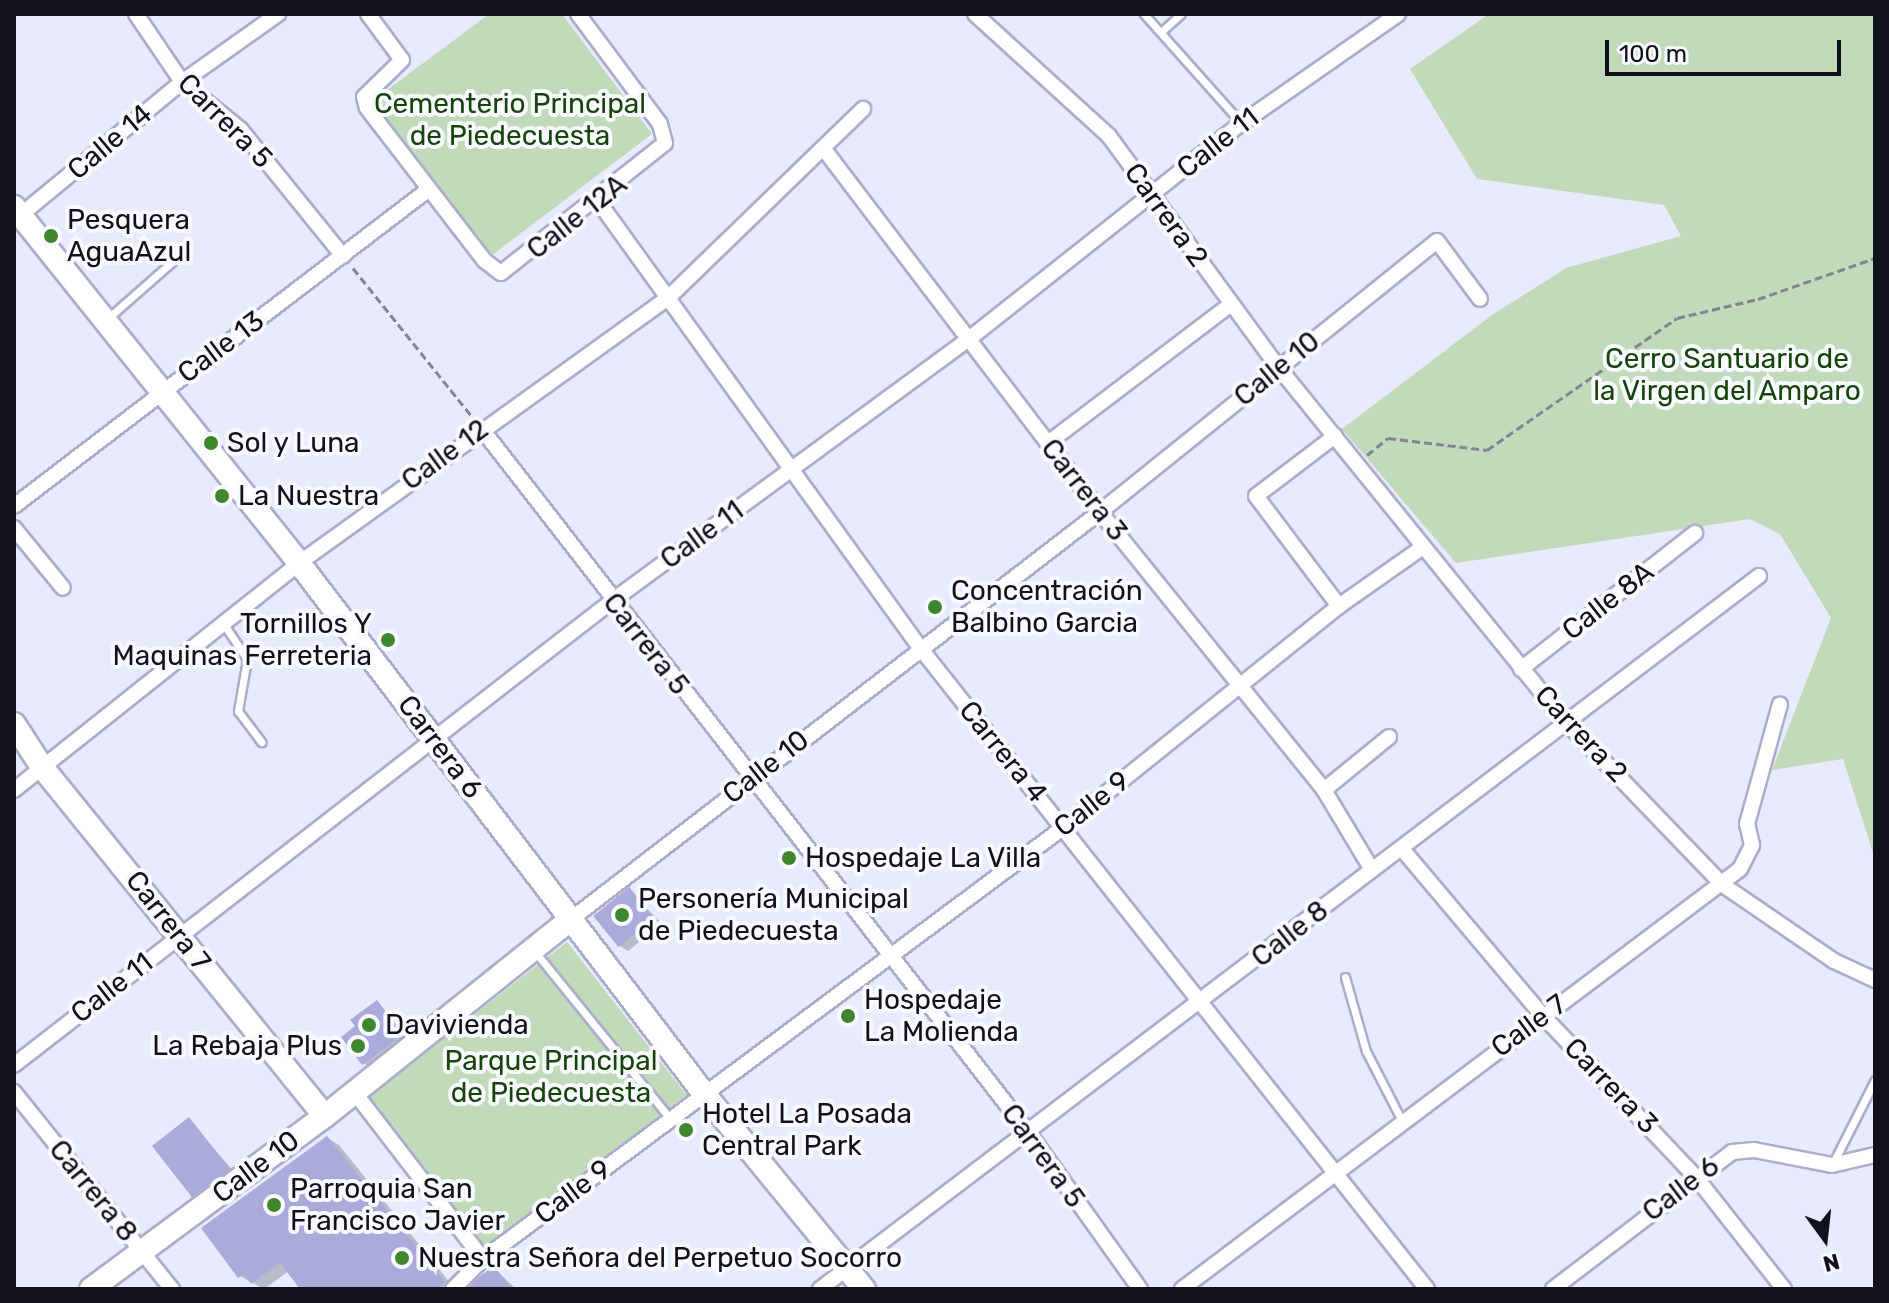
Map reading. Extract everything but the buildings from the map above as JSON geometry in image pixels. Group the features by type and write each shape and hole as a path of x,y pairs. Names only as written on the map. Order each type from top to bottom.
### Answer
{"street":[{"name":"Carrera 5","path":"136,14 182,82 241,130 343,256"},
{"name":"Calle 14","path":"16,214 182,82 278,14"},
{"path":"368,14 402,60 369,91 367,108 429,189"},
{"name":"Calle 12A","path":"429,189 485,261 501,273 514,268 665,143 660,124 578,14"},
{"name":"Carrera 2","path":"975,14 1109,136 1279,368 1566,722 1723,885 1834,961 1875,980"},
{"name":"Calle 11","path":"14,1065 612,601 969,339 1242,123 1398,14"},
{"name":"Calle 12","path":"14,790 299,563 481,428 670,296 863,109"},
{"name":"Carrera 3","path":"823,148 1100,512 1324,790 1372,870"},
{"name":"Calle 13","path":"14,506 429,189"},
{"name":"Carrera 4","path":"598,201 670,296 790,471 921,649 1339,1173 1427,1289"},
{"name":"Carrera 6","path":"16,214 107,319 434,738 705,1095 864,1289"},
{"name":"Calle 10","path":"91,1289 355,1093 532,948 1100,512 1437,241 1480,299"},
{"path":"1048,443 1231,304"},
{"name":"Carrera 5","path":"481,428 749,779 1028,1132 1140,1289"},
{"path":"1335,436 1256,496 1339,606"},
{"path":"14,528 63,588"},
{"name":"Calle 8A","path":"1521,669 1695,533"},
{"name":"Calle 9","path":"457,1288 483,1259 1064,827 1339,606 1423,547"},
{"name":"Calle 8","path":"820,1289 1203,1003 1372,870 1403,850 1759,576"},
{"name":"Calle 7","path":"1182,1289 1339,1173 1402,1121 1723,885 1740,869 1752,845 1747,824 1780,704"},
{"name":"Carrera 7","path":"14,724 42,767 325,1116"},
{"path":"1324,790 1389,737"},
{"name":"Carrera 3","path":"1403,850 1543,1016 1695,1176 1784,1289"},
{"name":"Carrera 8","path":"14,1092 172,1289"},
{"path":"355,1093 483,1259"},
{"name":"Calle 6","path":"1553,1289 1695,1176 1732,1152 1754,1150 1832,1165 1875,1155"}],"lane":[{"path":"1144,14 1242,123"},
{"path":"1162,31 1181,14"},
{"path":"107,319 172,262"},
{"path":"223,623 247,659 238,711 261,742"},
{"path":"532,948 671,1120"},
{"path":"1345,977 1366,1051 1402,1121"},
{"path":"1832,1165 1875,1080"}],"path":[{"path":"343,256 481,428"},
{"path":"1357,462 1388,438 1487,450 1677,318 1758,299 1875,258"}],"green space":[{"name":"Cementerio Principal de Piedecuesta","path":"489,14 562,14 652,134 491,256 371,102"},
{"name":"Cerro Santuario de la Virgen del Amparo","path":"1489,14 1875,14 1875,859 1843,759 1772,770 1831,618 1780,534 1750,519 1456,563 1342,429 1492,315 1566,268 1681,236 1664,205 1477,179 1410,69"},
{"name":"Parque Principal de Piedecuesta","path":"567,942 686,1095 485,1252 366,1099"}],"place":[{"name":"Pesquera AguaAzul","path":"51,236"},
{"name":"Sol y Luna","path":"211,443"},
{"name":"La Nuestra","path":"222,496"},
{"name":"Concentración Balbino Garcia","path":"935,607"},
{"name":"Tornillos Y Maquinas Ferreteria","path":"388,640"},
{"name":"Hospedaje La Villa","path":"789,858"},
{"name":"Personería Municipal de Piedecuesta","path":"622,915"},
{"name":"Hospedaje La Molienda","path":"848,1016"},
{"name":"Davivienda","path":"369,1025"},
{"name":"La Rebaja Plus","path":"358,1046"},
{"name":"Hotel La Posada Central Park","path":"686,1130"},
{"name":"Parroquia San Francisco Javier","path":"274,1205"},
{"name":"Nuestra Señora del Perpetuo Socorro","path":"402,1258"}]}
